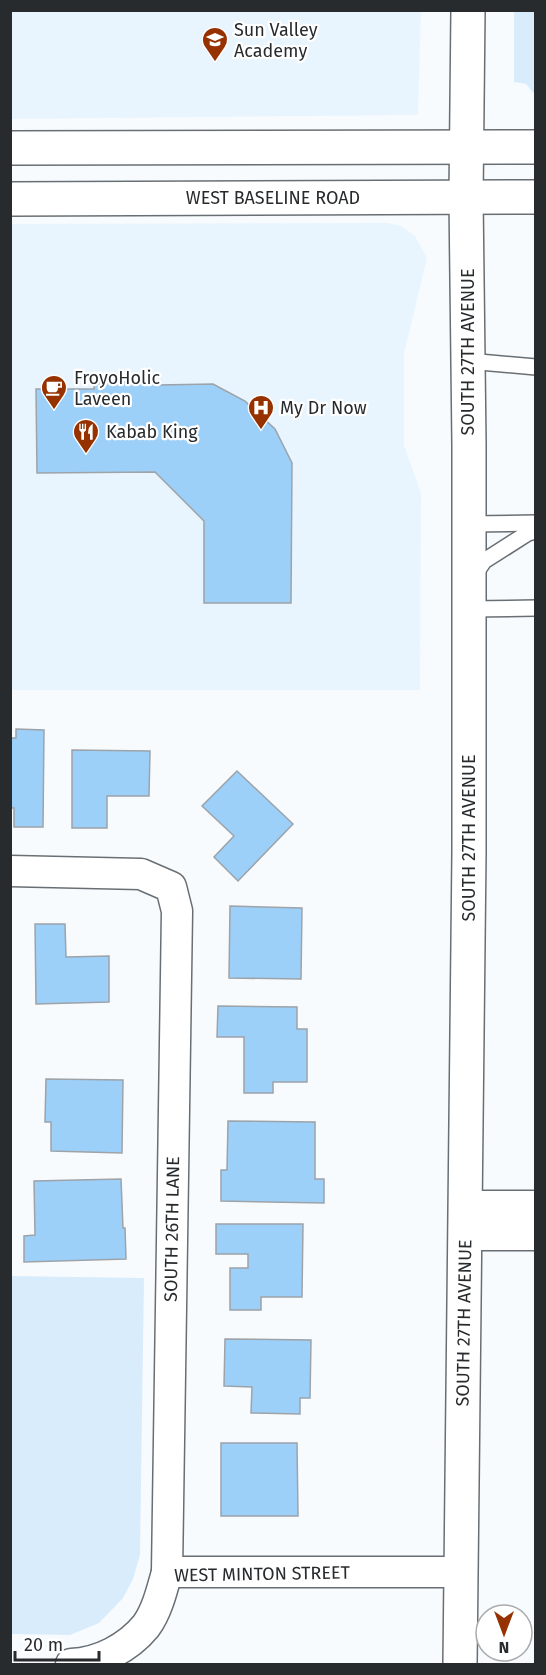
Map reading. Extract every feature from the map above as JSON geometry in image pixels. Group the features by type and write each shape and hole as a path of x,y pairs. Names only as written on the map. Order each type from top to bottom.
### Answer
{"main road":[{"name":"SOUTH 27TH AVENUE","path":"460,1665 470,852 466,197 468,10"},
{"path":"10,148 536,147"},
{"name":"WEST BASELINE ROAD","path":"10,199 536,197"}],"street":[{"name":"SOUTH 26TH LANE","path":"10,871 141,874 171,887 177,911 167,1572"},
{"path":"465,1220 536,1206"},
{"path":"465,1220 536,1234"},
{"name":"WEST MINTON STREET","path":"71,1665 111,1654 132,1639 147,1624 161,1595 167,1572 462,1572"}],"lane":[{"path":"468,361 536,367"},
{"path":"469,524 536,524"},
{"path":"536,531 528,533 484,561 469,595 536,608"}],"shaded area":[{"name":"Sun Valley Academy","path":"10,11 421,11 418,115 11,119"},
{"path":"514,11 535,11 535,95 526,84 514,82"},
{"path":"388,223 401,226 415,236 427,258 404,354 404,445 421,493 420,690 11,690 11,224"},
{"path":"11,1276 144,1278 140,1555 133,1579 123,1598 99,1623 70,1635 11,1634"}],"building":[{"path":"94,382 157,382 157,385 213,384 245,401 275,429 292,463 291,603 204,603 204,521 155,472 37,473 36,389 94,389"},
{"path":"16,729 44,730 43,827 14,827 14,808 10,808 10,738 16,738"},
{"path":"72,750 150,751 149,796 107,796 107,828 72,828"},
{"path":"237,771 293,824 238,881 214,857 234,836 202,806"},
{"path":"230,906 302,908 301,979 229,978"},
{"path":"35,924 65,924 66,957 109,956 109,1002 36,1004"},
{"path":"218,1006 297,1007 297,1029 307,1029 307,1082 273,1082 273,1093 244,1093 244,1037 217,1037"},
{"path":"46,1079 123,1080 122,1153 51,1151 51,1122 45,1122"},
{"path":"228,1121 315,1122 315,1179 324,1179 324,1203 221,1201 221,1170 227,1170"},
{"path":"121,1179 126,1259 24,1262 24,1236 35,1235 34,1181"},
{"path":"216,1224 303,1224 302,1297 261,1297 261,1310 230,1310 230,1268 248,1268 248,1254 216,1254"},
{"path":"225,1339 311,1340 310,1398 300,1398 300,1414 251,1413 252,1387 224,1386"},
{"path":"221,1443 297,1443 298,1516 221,1516"}],"place":[{"name":"Sun Valley Academy","path":"215,63"},
{"name":"FroyoHolic Laveen","path":"54,411"},
{"name":"My Dr Now","path":"261,431"},
{"name":"Kabab King","path":"86,455"}]}
